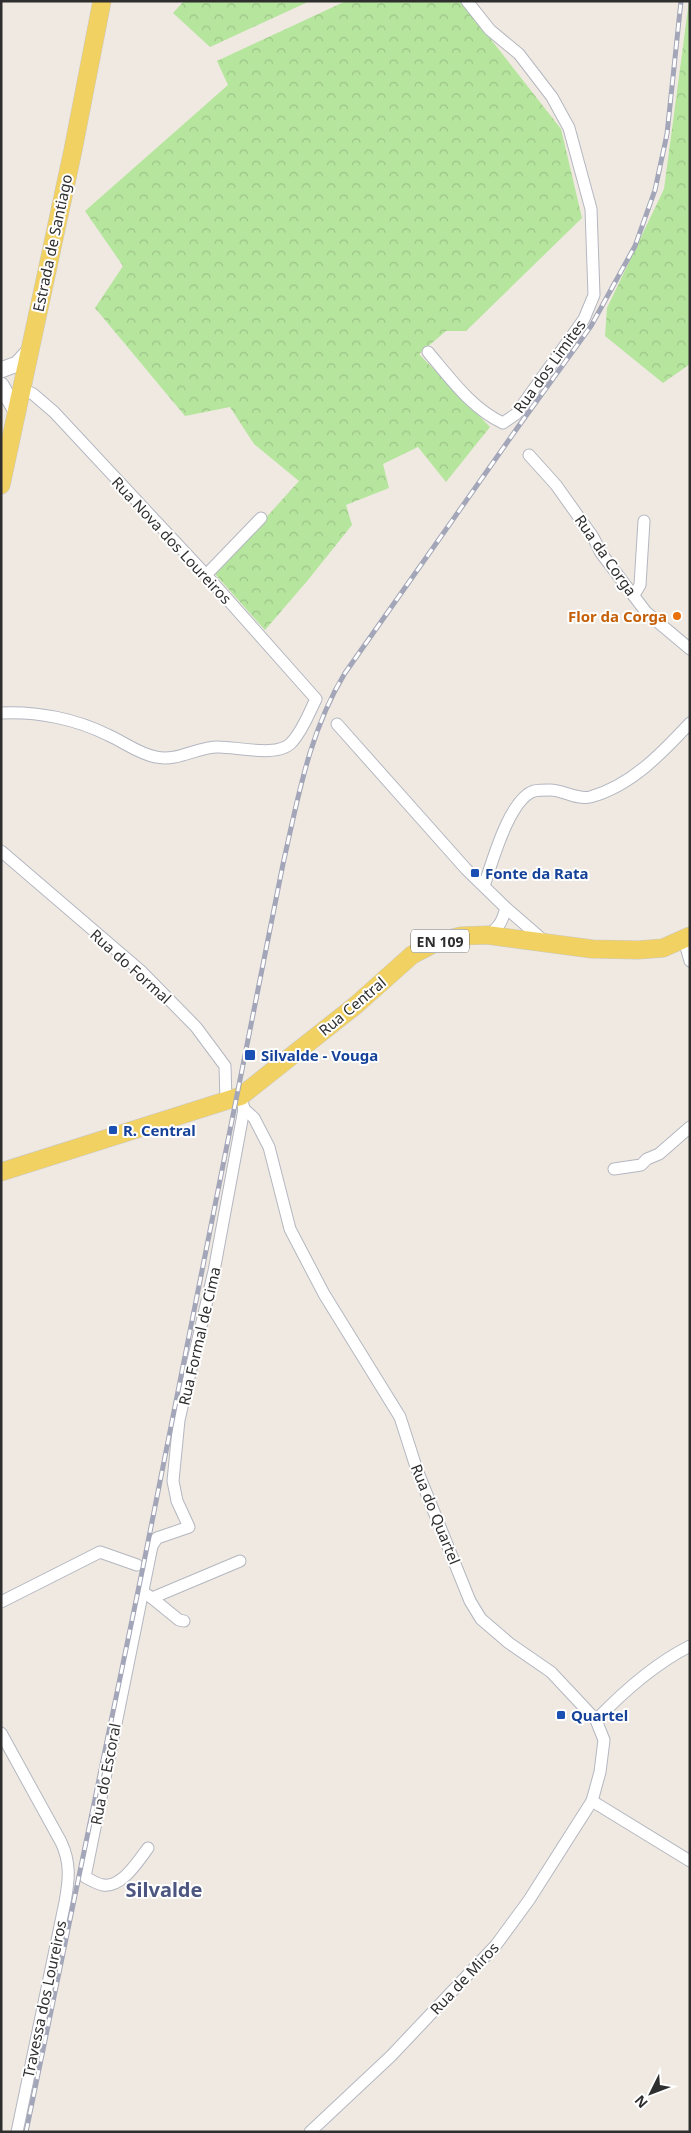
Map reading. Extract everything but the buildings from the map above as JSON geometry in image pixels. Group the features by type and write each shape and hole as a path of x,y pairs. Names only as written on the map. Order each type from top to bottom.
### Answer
{"main road":[{"name":"Estrada de Santiago","path":"1,485 73,150 102,1"},
{"path":"2,374 17,364 29,351"},
{"path":"2,374 15,374 21,388"},
{"path":"1,385 16,413"},
{"name":"Rua Central","path":"1,1172 237,1102 356,1005 412,955 436,942 461,936 487,935 592,949 638,950 663,948 688,939"}],"street":[{"name":"Rua dos Limites","path":"428,352 464,394 489,417 503,423 516,414 584,320 594,295 591,210 569,128 552,97 519,54 490,30 467,1"},
{"name":"Rua Nova dos Loureiros","path":"1,713 37,714 82,724 108,734 157,758 173,758 214,747 244,750 284,749 297,736 316,699 206,574 54,412 33,394 21,388"},
{"name":"Rua da Corga","path":"529,455 556,485 593,537 601,553 646,612 690,649"},
{"path":"206,574 261,518"},
{"path":"634,595 640,585 644,521"},
{"path":"484,886 507,822 515,808 533,791 551,790 587,797 607,792 623,784 644,768 690,723"},
{"path":"338,724 407,805 484,886 534,934 546,942"},
{"name":"Rua do Formal","path":"1,851 142,972 196,1027 225,1066 237,1102"},
{"path":"487,935 497,930 502,923 506,908"},
{"path":"688,939 690,961"},
{"name":"Rua Formal de Cima","path":"157,1538 189,1527 177,1501 173,1481 179,1420 214,1271 237,1102"},
{"name":"Rua do Quartel","path":"237,1102 254,1118 269,1147 290,1229 324,1294 400,1417 417,1470 470,1601 481,1619 509,1643 551,1672 596,1720 604,1740 600,1772 592,1801"},
{"path":"614,1168 641,1165 647,1159 659,1154 690,1127"},
{"name":"Rua do Escoral","path":"148,1848 122,1879 112,1885 103,1885 85,1877 147,1595 152,1546 157,1538"},
{"path":"1,1602 100,1552 137,1565"},
{"path":"147,1595 240,1561"},
{"path":"147,1595 179,1620 184,1621"},
{"path":"596,1720 654,1668 690,1646"},
{"name":"Travessa dos Loureiros","path":"1,1733 68,1855 70,1866 65,1902 17,2132"},
{"path":"592,1801 690,1861"},
{"name":"Rua de Miros","path":"310,2132 391,2056 496,1944 529,1900 592,1801"}],"green space":[{"path":"184,1 310,1 210,47 173,13"},
{"path":"346,1 461,1 561,129 582,218 466,331 446,331 419,354 490,427 446,482 418,447 383,464 389,488 346,505 352,525 265,630 215,574 299,481 254,444 230,407 185,416 95,308 123,266 85,211 228,85 217,61"},
{"path":"689,1 690,364 663,383 605,336 607,308 664,189"}],"railway":[{"path":"26,2132 143,1567 283,864 306,766 322,718 345,673 591,326 635,246 655,190 667,134 681,1"}],"place":[{"name":"Flor da Corga","path":"677,616"},
{"name":"Fonte da Rata","path":"475,873"},
{"name":"Silvalde - Vouga","path":"250,1055"},
{"name":"R. Central","path":"113,1130"},
{"name":"Quartel","path":"561,1715"}],"district":[{"name":"Silvalde","path":"164,1889"}]}
